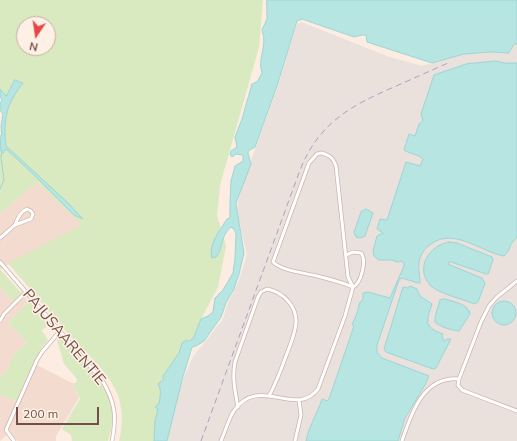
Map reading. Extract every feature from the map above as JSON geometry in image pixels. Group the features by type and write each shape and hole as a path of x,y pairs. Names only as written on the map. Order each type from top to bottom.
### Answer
{"street":[{"path":"222,441 232,415 243,402 252,397 258,395 299,400 309,397 314,393 321,382 345,316 353,287 348,277 336,166 334,159 330,156 321,153 316,154 309,163 273,262 294,271 341,282 353,287"},
{"path":"0,238 15,225 31,219 33,214 31,211 27,209 22,212 15,225"},
{"path":"346,255 351,252 359,252 364,258 359,282 357,286 353,287"},
{"name":"PAJUSAARENTIE","path":"0,262 95,370 109,391 113,401 115,418 112,441"},
{"path":"517,281 497,297 489,306 458,379 459,387 462,390 517,411"},
{"path":"238,407 234,388 235,362 258,297 261,292 267,289 286,298 294,313 296,323 294,335 277,380 269,396"},
{"path":"0,321 4,314 26,292"},
{"path":"14,441 6,430 37,360 60,331"},
{"path":"402,441 414,409 425,393 440,382 458,379"},
{"path":"295,441 301,415 299,400"}],"shaded area":[{"path":"301,22 387,56 422,66 464,54 490,52 509,53 514,44 517,44 517,441 167,441 170,422 181,384 193,357 223,319 228,303 238,283 247,255 239,219 238,202 243,182 278,86 297,24"},
{"path":"37,182 83,225 0,269 0,214"},
{"path":"0,287 13,302 22,294 29,301 8,323 27,342 14,354 7,370 0,378"},
{"path":"33,363 72,383 79,398 56,436 56,441 18,441 9,433 0,441 0,395 17,401"}],"green space":[{"path":"0,0 263,0 259,47 220,185 217,216 226,246 218,287 201,319 193,339 186,340 182,343 179,353 163,376 161,382 160,403 155,421 154,441 119,441 122,423 121,410 119,398 113,385 90,356 70,336 8,263 82,225 37,182 0,214 0,143 1,150 6,146 5,127 8,107 15,92 22,83 9,90 6,97 0,89"},
{"path":"0,269 22,294 13,302 0,287"},
{"path":"29,301 50,325 42,331 48,340 34,361 17,401 0,395 0,378 7,370 14,354 27,342 8,323"},
{"path":"59,335 61,335 92,370 105,389 112,410 112,426 108,441 72,441 71,435 62,429 80,399 72,383 76,383 77,379 64,364 57,340"}],"water":[{"path":"267,0 517,0 517,44 514,44 509,53 490,52 464,54 432,63 367,42 366,35 354,37 302,19 297,21 277,86 255,147 248,151 251,164 236,203 244,253 234,289 226,303 221,317 204,341 192,347 167,441 154,441 155,421 158,409 155,407 159,403 160,394 158,384 163,380 163,376 179,353 182,343 186,340 188,341 193,339 201,319 213,312 215,298 223,290 233,273 236,234 234,229 231,227 225,234 216,257 212,258 211,253 213,243 218,233 227,219 230,218 231,181 235,166 243,161 243,155 236,154 232,157 230,154 231,151 237,147 235,137 252,84 257,82 262,73 261,62 264,36 262,30 267,19"},
{"path":"496,61 504,63 517,63 517,237 504,256 495,254 458,239 440,239 427,247 421,256 419,261 420,283 402,278 399,280 377,345 377,352 382,358 429,376 405,418 398,441 306,441 322,399 327,401 329,399 354,326 352,324 357,314 359,304 363,299 363,293 368,292 390,298 404,266 404,263 401,261 379,260 374,256 373,251 377,236 383,233 377,229 380,219 387,220 406,162 420,166 423,159 404,150 409,134 415,136 419,124 423,121 421,114 434,75 466,64"},
{"path":"15,80 23,83 9,105 5,128 6,146 66,201 83,219 74,215 6,149 3,153 1,151 0,136 2,135 1,127 3,114 0,110 2,100 0,96 0,89 6,96"},
{"path":"366,209 373,213 365,236 360,238 356,237 354,232 361,212"},
{"path":"449,242 457,243 492,257 493,260 488,274 451,262 448,264 482,278 485,283 478,302 474,304 435,289 426,279 424,265 426,259 435,248"},
{"path":"410,286 417,289 420,296 432,304 428,323 432,329 443,334 442,336 444,341 451,339 436,368 433,369 386,352 384,349 403,287 408,288"},
{"path":"445,299 464,306 469,311 470,314 459,331 446,328 435,322 440,300"},
{"path":"504,301 513,304 516,313 513,322 504,325 495,322 492,313 495,304"}],"waterway":[{"path":"0,189 4,180 1,157 2,151"}],"railway":[{"path":"201,441 300,170 317,140 326,128 350,109 363,101 448,63"}]}
